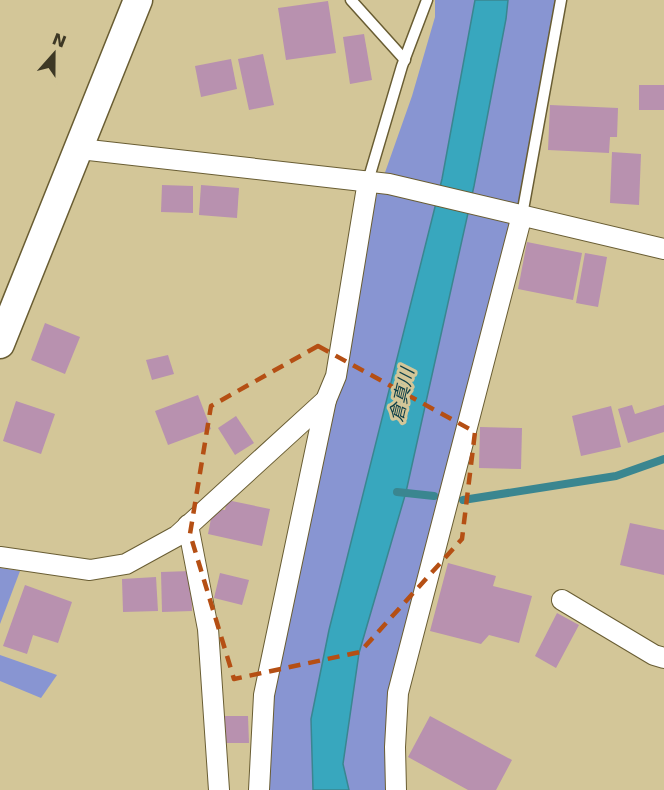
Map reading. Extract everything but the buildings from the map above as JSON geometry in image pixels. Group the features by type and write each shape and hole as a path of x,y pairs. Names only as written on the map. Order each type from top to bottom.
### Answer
{"street":[{"path":"0,344 138,0"},
{"path":"80,148 389,184 664,249"},
{"path":"259,790 264,695 326,400 336,376 368,181"},
{"path":"396,790 395,747 398,693 518,214"},
{"path":"0,556 90,570 126,564 177,536 326,400"},
{"path":"188,525 208,629 219,790"},
{"path":"562,600 654,655 664,658"}],"lane":[{"path":"351,0 405,60"},
{"path":"368,181 405,60 427,0"},
{"path":"518,214 561,0"}],"highlighted area":[{"path":"318,346 475,432 462,539 360,652 234,679 190,534 211,406"}],"shaded area":[{"path":"435,0 556,0 517,236 398,693 389,790 263,790 272,656 376,198 412,96 435,17"},
{"path":"0,568 20,571 0,624"},
{"path":"0,655 57,675 41,698 0,681"}],"water":[{"name":"倉真川","path":"475,0 508,0 474,186 406,492 359,653 343,764 349,790 313,790 311,719 329,630 442,179"}],"waterway":[{"path":"463,500 616,476 664,459"},
{"path":"397,492 434,496"}]}
